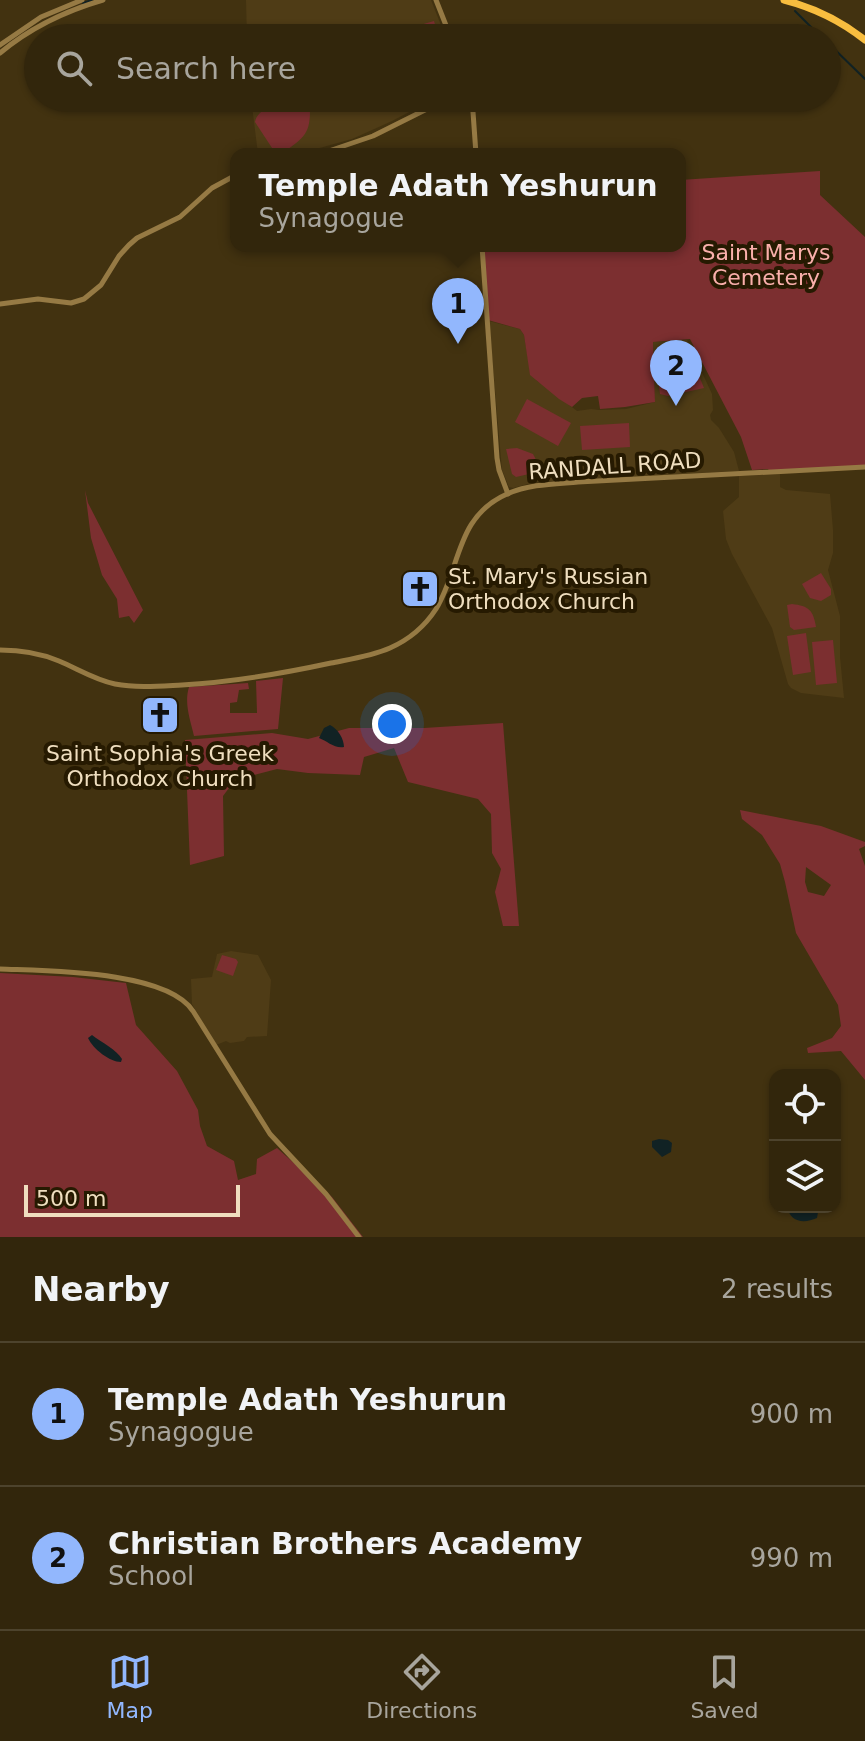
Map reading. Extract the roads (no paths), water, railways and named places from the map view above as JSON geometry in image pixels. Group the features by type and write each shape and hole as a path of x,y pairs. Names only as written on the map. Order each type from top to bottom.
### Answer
{"main road":[{"path":"784,0 825,13 865,40"}],"street":[{"path":"31,24 82,0"},
{"path":"42,24 76,8 103,0"},
{"path":"436,0 445,24"},
{"path":"0,45 24,29"},
{"path":"0,53 24,35"},
{"path":"337,148 381,132 421,112"},
{"path":"473,112 476,148"},
{"path":"0,304 38,299 71,303 84,299 101,285 119,256 137,238 180,217 212,188 230,178"},
{"path":"482,252 497,458 508,494"},
{"name":"RANDALL ROAD","path":"0,650 45,656 92,677 118,684 220,683 270,676 390,648 418,629 436,608 468,529 485,509 508,494 533,486 564,483 865,467"},
{"path":"0,969 114,977 143,983 183,999 270,1134 326,1194 359,1237"}],"waterway":[{"path":"83,3 92,0"},
{"path":"795,11 808,24"},
{"path":"841,56 865,79"}],"place":[{"name":"Temple Adath Yeshurun","path":"458,344"},
{"name":"Christian Brothers Academy","path":"676,406"},
{"name":"St. Mary's Russian Orthodox Church","path":"420,589"},
{"name":"Saint Sophia's Greek Orthodox Church","path":"160,715"}],"park label":[{"name":"Saint Marys Cemetery","path":"766,264"}]}
